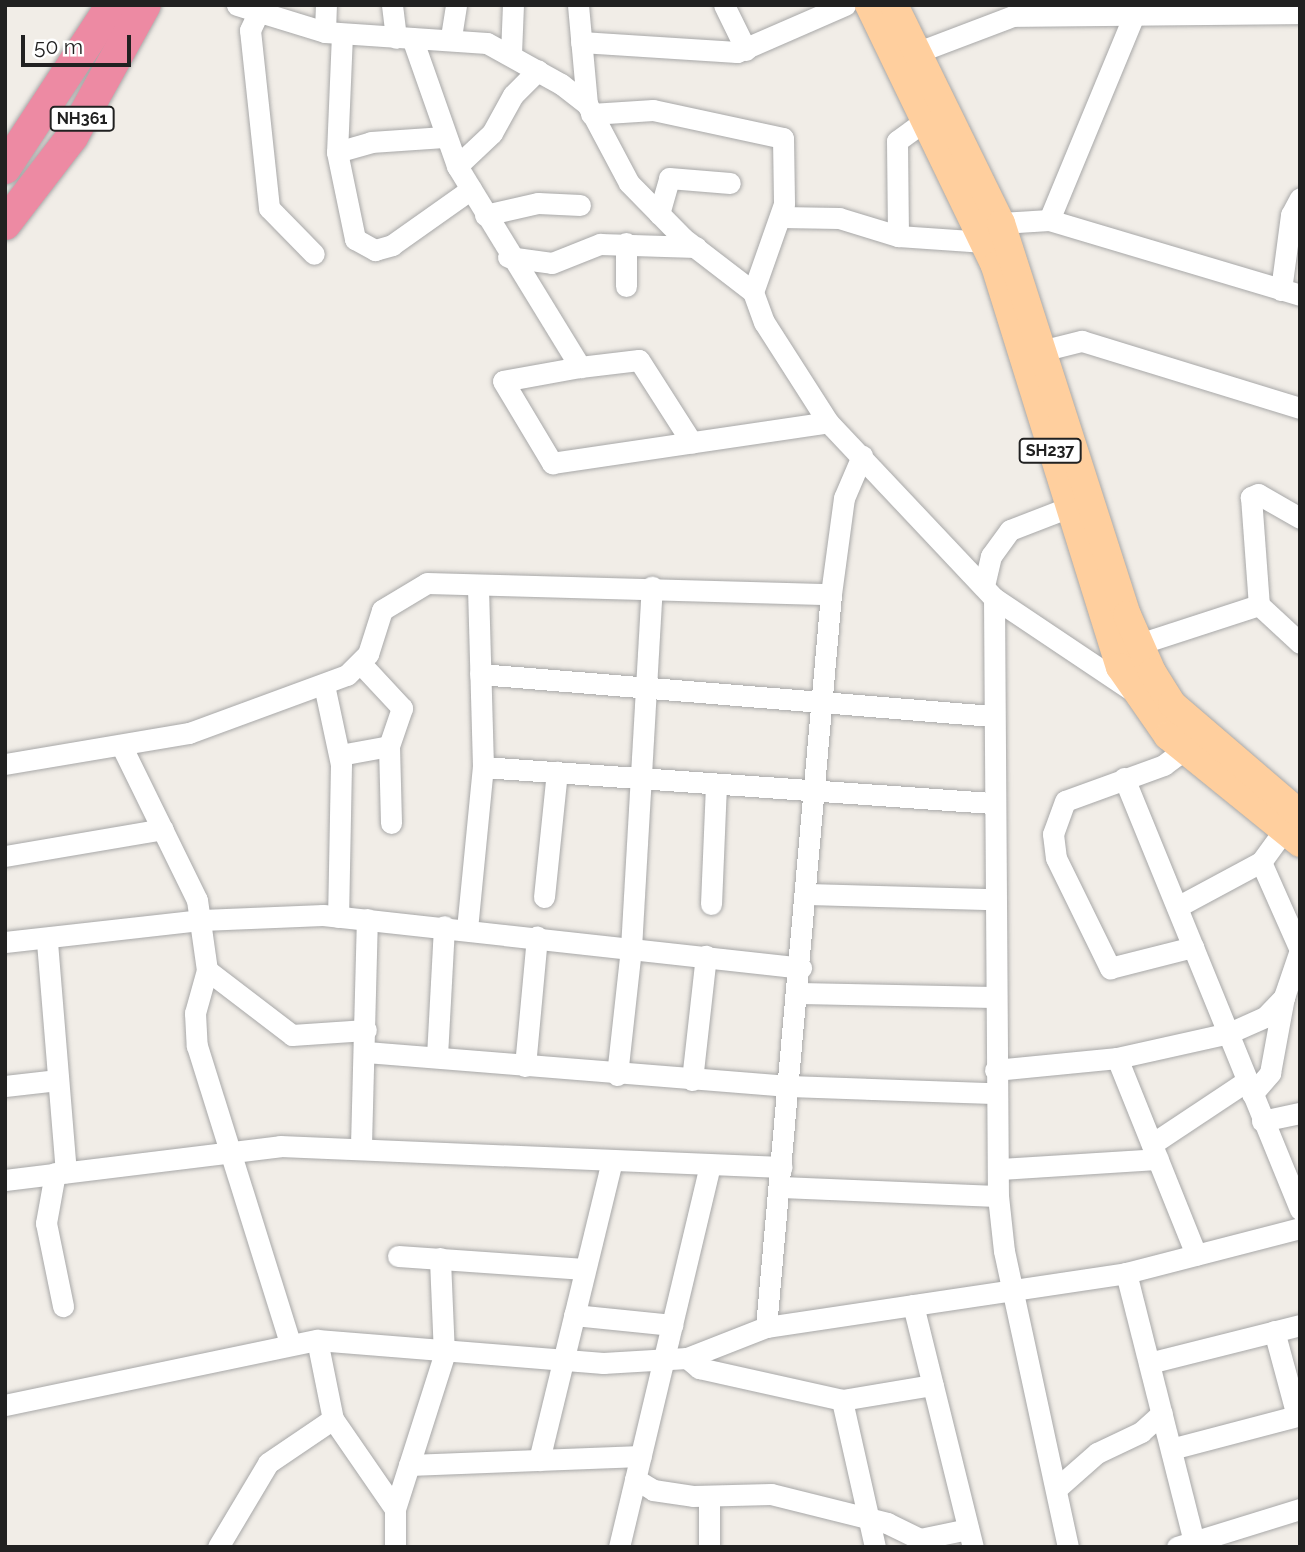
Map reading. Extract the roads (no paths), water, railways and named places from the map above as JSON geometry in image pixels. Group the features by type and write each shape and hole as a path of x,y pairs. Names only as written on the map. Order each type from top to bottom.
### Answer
{"highway":[{"name":"NH361","path":"5,168 112,5"},
{"name":"NH361","path":"5,224 72,137 145,5"}],"main road":[{"name":"SH237","path":"869,5 926,120 993,233 1067,508 1107,637 1132,691 1185,749 1294,829"},
{"name":"SH237","path":"894,5 918,52 1045,350 1139,644 1172,704 1294,829"}],"street":[{"path":"237,5 333,33 404,38 451,37 511,54 538,69 589,109 639,108 780,136 781,217 753,292"},
{"path":"326,5 333,33 337,152 352,234 368,248 392,245 471,189"},
{"path":"392,5 457,166 508,257 580,367"},
{"path":"451,37 456,5"},
{"path":"511,54 513,5"},
{"path":"578,5 589,109 629,183 659,215 753,292 764,322 828,422 989,592 1132,691 1172,704"},
{"path":"724,5 746,50"},
{"path":"581,42 746,50 845,5"},
{"path":"918,52 990,20 1021,11 1246,9 1300,13"},
{"path":"1049,220 1142,12"},
{"path":"258,13 250,30 269,208 314,254"},
{"path":"457,166 492,134 538,69"},
{"path":"898,236 897,141 926,120"},
{"path":"337,152 388,139 444,137"},
{"path":"659,215 669,178 730,183"},
{"path":"781,217 839,218 898,236 993,233 1049,220 1291,293 1291,215 1300,198"},
{"path":"485,215 530,204 580,205"},
{"path":"508,257 552,263 588,247 626,243 696,247"},
{"path":"626,243 626,286"},
{"path":"1045,350 1082,341 1300,408"},
{"path":"692,443 639,360 580,367 503,382 549,461 692,443 828,422"},
{"path":"766,1326 809,894 831,594 844,498 862,456"},
{"path":"1300,517 1258,494 1251,496 1259,605 1300,643"},
{"path":"1067,508 1010,530 991,556 989,592 995,1070 993,1093 999,1169 998,1196 1012,1293 1068,1547"},
{"path":"5,764 122,747 198,731 324,685 362,665 376,620 395,598 427,583 652,587 831,594"},
{"path":"467,929 483,767 478,586"},
{"path":"617,1075 631,948 652,587"},
{"path":"1139,644 1259,605"},
{"path":"362,665 402,708 389,746 391,822"},
{"path":"480,674 647,683 992,716"},
{"path":"324,685 340,755 338,917"},
{"path":"340,755 389,746"},
{"path":"122,747 163,829 202,920 207,970 196,1037 290,1343"},
{"path":"1185,749 1164,765 1124,778 1059,807 1056,858 1110,968 1194,947"},
{"path":"483,767 815,793 991,803"},
{"path":"544,897 557,772"},
{"path":"1124,778 1300,1209"},
{"path":"711,904 716,785"},
{"path":"5,856 163,829"},
{"path":"1177,907 1261,862 1294,829"},
{"path":"999,1169 1155,1152 1270,1073 1284,997 1300,950 1261,862"},
{"path":"809,894 992,899"},
{"path":"5,942 47,942 202,920 338,917 444,926 801,968"},
{"path":"361,1145 366,1052 367,919"},
{"path":"437,1056 444,926"},
{"path":"525,1066 537,937"},
{"path":"47,942 58,1080 61,1172 46,1223 64,1306"},
{"path":"692,1080 706,957"},
{"path":"207,970 292,1035 366,1030"},
{"path":"798,993 994,997"},
{"path":"995,1070 1117,1058 1229,1033 1265,1017 1284,997"},
{"path":"366,1052 692,1080 993,1093"},
{"path":"1117,1058 1196,1255"},
{"path":"5,1086 58,1080"},
{"path":"1262,1121 1300,1113"},
{"path":"5,1180 229,1151 361,1145 611,1164 710,1166 781,1177 998,1196"},
{"path":"539,1460 611,1164"},
{"path":"619,1547 710,1166"},
{"path":"5,1405 290,1343 317,1340 445,1347 564,1358 687,1358 766,1326 1012,1293 1126,1273 1300,1228"},
{"path":"398,1256 585,1269"},
{"path":"395,1547 395,1509 445,1347 440,1258"},
{"path":"1126,1273 1171,1449 1187,1545 1300,1510"},
{"path":"635,1479 662,1493 709,1497 766,1493 869,1521 920,1539 971,1538 913,1305"},
{"path":"574,1315 672,1325"},
{"path":"1149,1363 1300,1325"},
{"path":"1171,1449 1297,1416 1275,1331"},
{"path":"317,1340 333,1419 395,1509"},
{"path":"687,1358 699,1368 842,1400 933,1385"},
{"path":"842,1400 875,1547"},
{"path":"1056,1489 1097,1453 1141,1432 1162,1413"},
{"path":"218,1547 268,1463 333,1419"},
{"path":"410,1465 641,1456"},
{"path":"709,1497 709,1547"}]}
